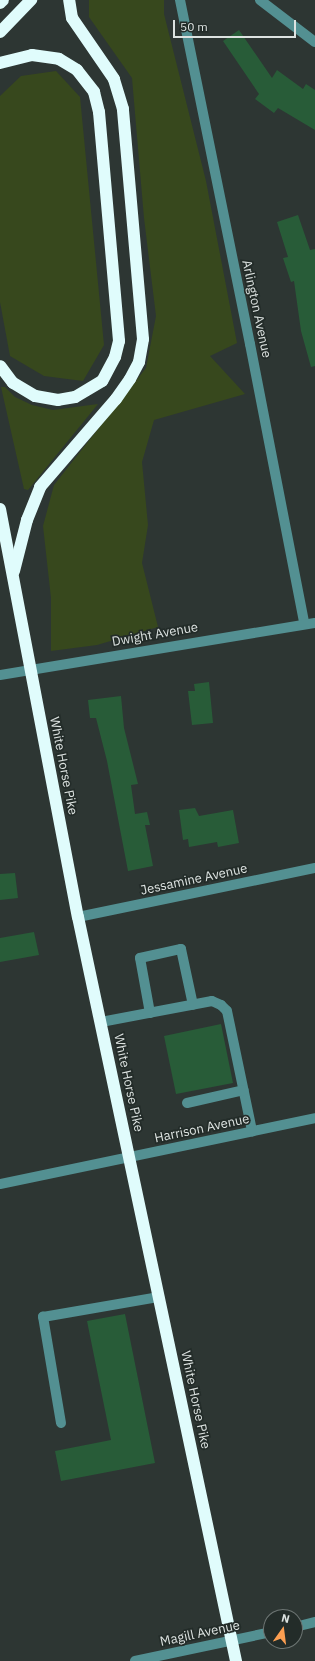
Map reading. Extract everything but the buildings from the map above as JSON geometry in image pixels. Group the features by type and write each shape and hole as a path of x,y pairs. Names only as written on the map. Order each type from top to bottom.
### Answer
{"highway":[{"path":"0,3 3,0"},
{"path":"0,32 31,0"},
{"path":"13,576 27,520 40,487 130,379 139,362 143,339 123,109 114,79 72,18 69,0"},
{"path":"0,63 32,55 59,59 77,70 94,92 99,112 119,341 115,357 102,381 75,397 58,400 35,396 13,383 0,366"},
{"name":"White Horse Pike","path":"0,509 29,670 78,917 236,1661"}],"street":[{"name":"Arlington Avenue","path":"180,0 250,344 304,623"},
{"path":"260,0 315,42"},
{"name":"Dwight Avenue","path":"0,675 304,623 315,623"},
{"name":"Jessamine Avenue","path":"78,917 315,868"},
{"path":"150,1013 140,958 181,949 193,1005"},
{"path":"101,1022 212,1001 227,1011 252,1131"},
{"path":"187,1103 244,1090"},
{"name":"Harrison Avenue","path":"0,1184 315,1118"},
{"path":"61,1423 42,1317 159,1296"},
{"path":"303,1625 315,1622"},
{"name":"Magill Avenue","path":"134,1661 263,1634"}],"green space":[{"path":"89,0 164,0 164,14 206,181 237,343 210,356 245,394 154,420 142,462 148,525 142,563 158,627 97,645 51,651 51,598 43,526 54,485 146,368 156,316 144,218 132,78 89,17"},
{"path":"56,71 80,97 104,345 83,381 44,376 10,356 0,302 0,96 21,76"},
{"path":"1,387 5,387 15,397 32,405 53,410 98,404 28,490 24,489"}]}
